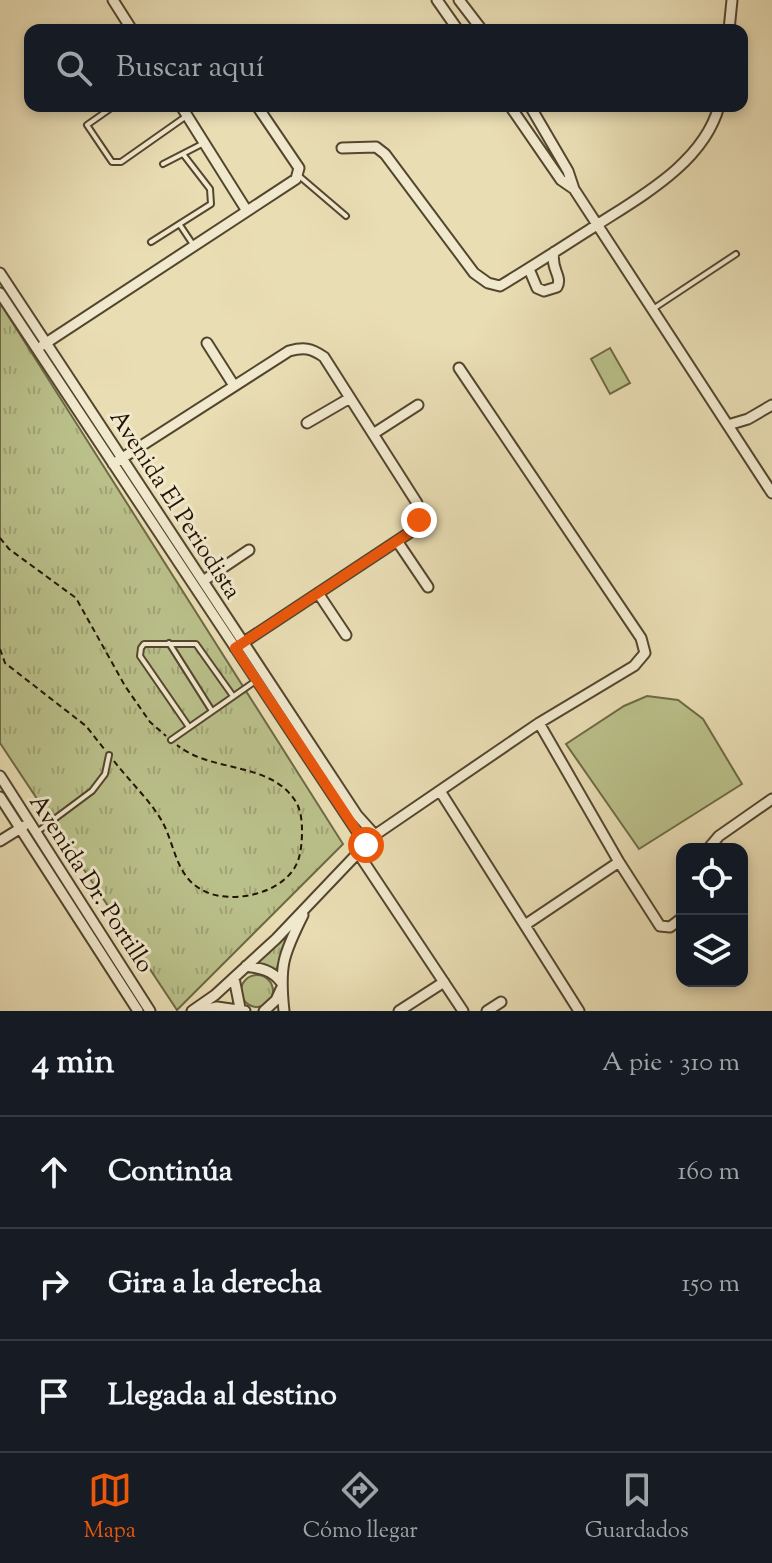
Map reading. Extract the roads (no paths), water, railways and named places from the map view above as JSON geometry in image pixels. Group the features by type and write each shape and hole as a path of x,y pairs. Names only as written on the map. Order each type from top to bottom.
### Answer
{"street":[{"path":"113,0 128,24"},
{"path":"437,0 454,24"},
{"path":"459,0 477,24"},
{"path":"730,24 732,0"},
{"path":"185,112 247,211"},
{"path":"0,293 42,346 296,179 299,168 261,112"},
{"path":"514,112 561,180 574,189"},
{"path":"534,112 568,171 574,189 772,493"},
{"path":"342,148 376,147 385,154 474,273 488,283 500,286 671,174 697,147 718,112"},
{"path":"529,269 537,288 544,291 557,287 559,278 552,263 554,252"},
{"name":"Avenida El Periodista","path":"0,273 42,346 117,461 203,581 239,646 357,815 375,835"},
{"path":"207,343 233,384"},
{"path":"239,646 409,533 419,520 417,503 324,357 313,349 303,347 289,351 117,461 239,646 256,680 463,1011"},
{"path":"192,1011 234,978 375,835 539,723 634,666 645,653 641,638 459,368"},
{"path":"307,423 350,398"},
{"path":"373,434 418,405"},
{"path":"728,425 748,419 772,405"},
{"path":"397,541 428,587"},
{"path":"203,581 249,550"},
{"path":"318,593 346,635"},
{"path":"539,723 619,862 660,926 670,927 676,922"},
{"name":"Avenida Dr. Portillo","path":"0,776 150,1011"},
{"path":"440,791 579,1011"},
{"name":"Avenida Dr. Portillo","path":"0,797 138,1011"},
{"path":"713,843 772,799"},
{"path":"0,841 30,822"},
{"path":"525,925 619,862"},
{"path":"284,1011 281,986 283,957 307,906"},
{"path":"246,966 274,974 281,986 276,1000 264,1011"},
{"path":"200,1011 217,1007 242,1010 234,978"},
{"path":"399,1011 444,982"},
{"path":"487,1011 501,1002"}],"lane":[{"path":"105,112 87,125 112,162 121,162 187,116"},
{"path":"163,164 204,143"},
{"path":"151,242 212,201 210,189 183,154"},
{"path":"298,175 346,216"},
{"path":"180,225 194,246"},
{"path":"653,309 736,254"},
{"path":"169,643 212,711"},
{"path":"189,727 140,656 144,644 196,644 233,696"},
{"path":"171,740 256,680"},
{"path":"36,832 92,791 105,774 109,755"}]}
